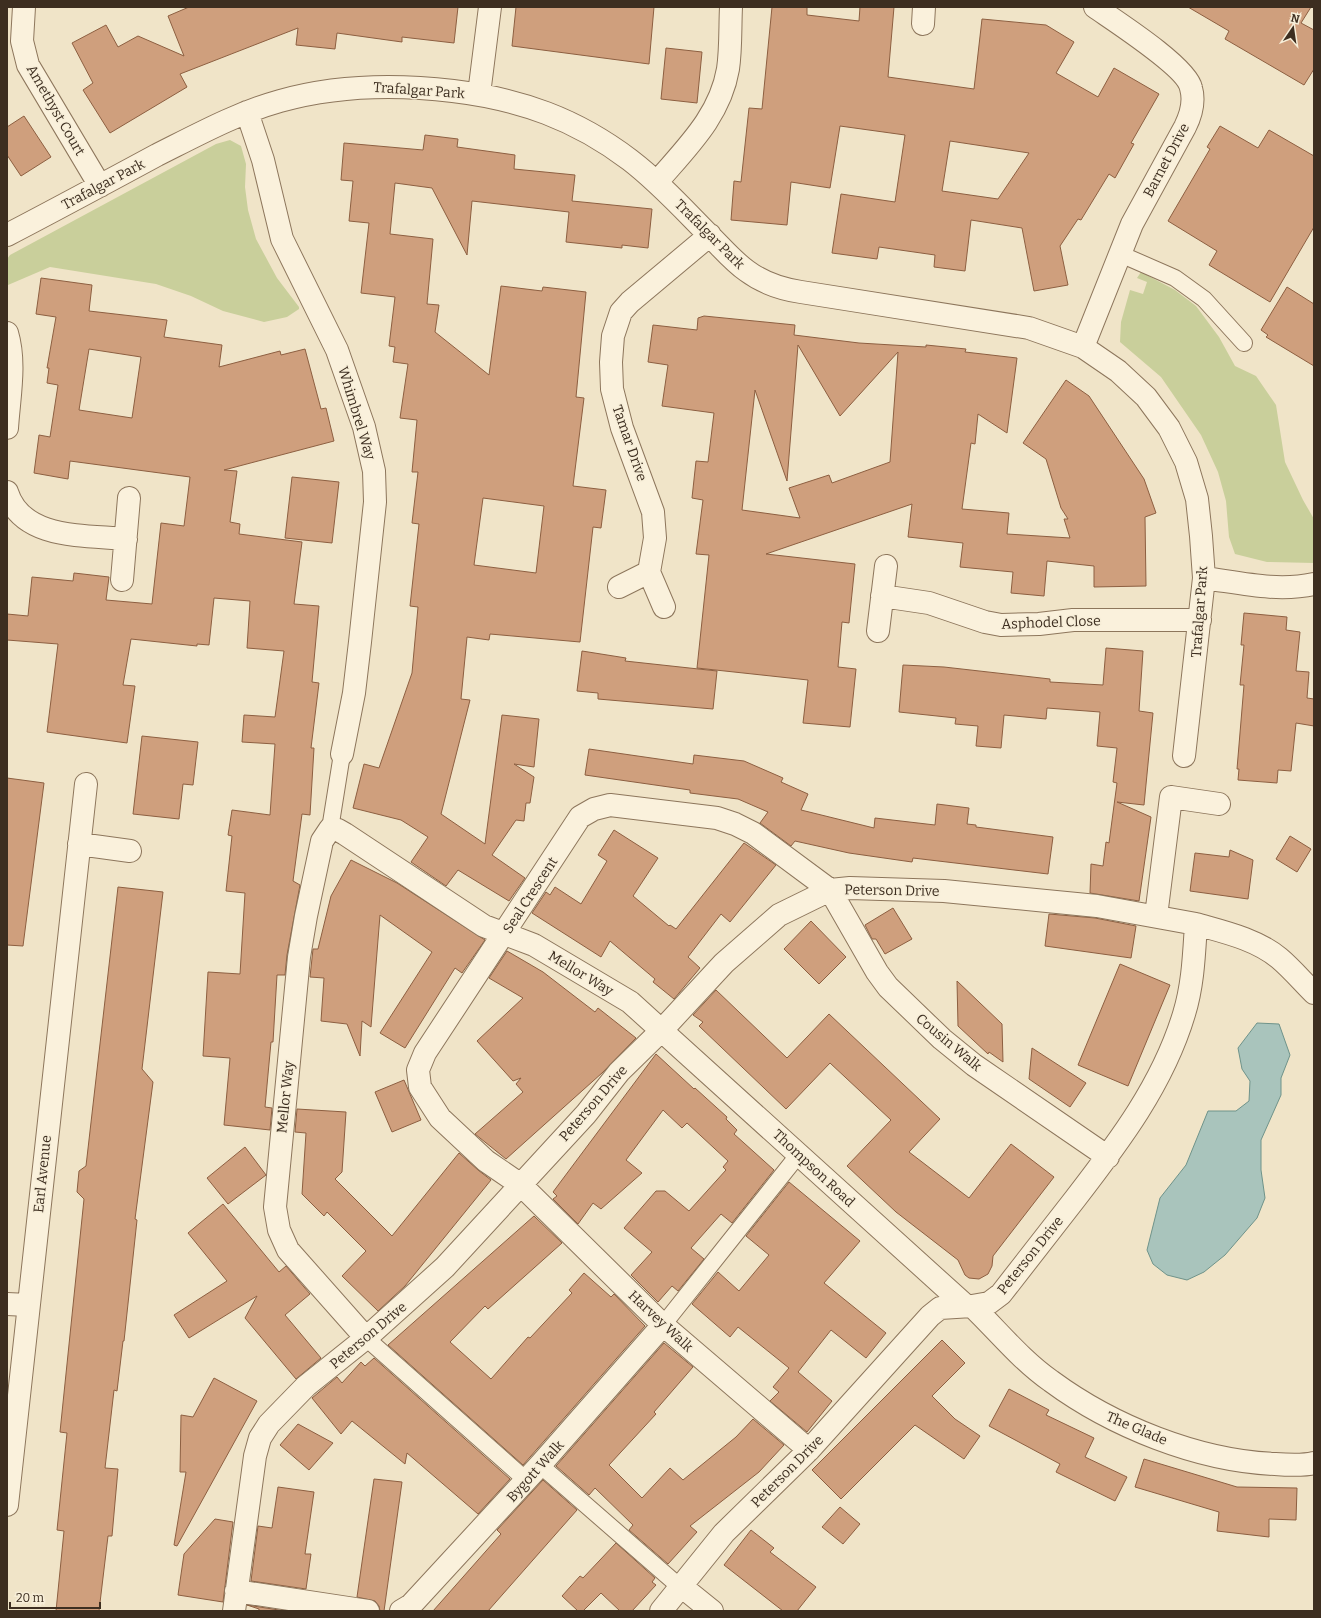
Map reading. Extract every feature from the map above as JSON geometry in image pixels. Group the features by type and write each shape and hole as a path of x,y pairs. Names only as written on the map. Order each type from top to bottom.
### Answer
{"street":[{"name":"Amethyst Court","path":"24,7 22,41 28,65 100,186"},
{"path":"479,94 490,7"},
{"path":"657,182 698,135 718,105 728,67 731,7"},
{"name":"Barnet Drive","path":"1083,347 1132,224 1191,115 1193,101 1191,87 1180,71 1095,7"},
{"name":"Trafalgar Park","path":"7,235 188,139 247,112 312,93 345,88 405,86 479,94 510,100 574,125 602,141 657,182 746,270 777,287 1028,328 1083,347 1118,371 1146,397 1169,428 1186,462 1197,499 1204,578 1184,756"},
{"name":"Whimbrel Way","path":"247,112 263,160 282,239 337,350 364,427 374,472 375,502 354,693 342,754"},
{"name":"Tamar Drive","path":"649,572 655,538 653,512 622,428 615,402 611,375 613,336 621,312 630,302 710,235"},
{"path":"7,333 11,352 12,368 7,428"},
{"path":"7,492 18,513 31,523 46,530 126,539"},
{"path":"122,580 129,498"},
{"path":"878,631 886,566"},
{"path":"619,587 649,572 664,607"},
{"path":"1204,578 1274,588 1296,588 1314,584"},
{"name":"Asphodel Close","path":"882,596 929,603 985,622 1001,624 1039,624 1073,620 1200,620"},
{"name":"Earl Avenue","path":"7,1505 17,1305 86,784"},
{"path":"1156,916 1171,797 1219,804"},
{"name":"Seal Crescent","path":"520,1185 486,1160 440,1118 420,1087 418,1070 425,1053 505,934 580,817 594,809 610,805 717,818 731,822 753,833 830,890"},
{"name":"Mellor Way","path":"366,1338 288,1250 279,1230 276,1212 276,1187 299,957 322,841 330,829 338,830 345,834 484,926 534,945 597,981 630,1002 662,1030"},
{"path":"79,844 130,851"},
{"name":"Peterson Drive","path":"235,1601 252,1475 260,1438 269,1424 306,1386 366,1338 445,1267 586,1114 619,1072 662,1030 724,963 779,915 830,890 850,888 944,891 1097,906 1196,924 1191,984 1174,1044 1152,1091 1108,1157 1001,1294 989,1303 940,1308 930,1316 809,1450 724,1533 661,1611"},
{"name":"Cousin Walk","path":"830,890 877,972 915,1014 974,1065 1108,1157"},
{"path":"1196,924 1230,933 1261,947 1278,957 1314,993"},
{"name":"Thompson Road","path":"662,1030 969,1306"},
{"name":"Harvey Walk","path":"520,1185 663,1325 809,1450"},
{"name":"The Glade","path":"969,1306 1007,1343 1050,1381 1118,1423 1219,1457 1268,1464 1290,1465 1314,1463"},
{"name":"Bygott Walk","path":"400,1611 411,1605 533,1473 663,1325"},
{"path":"680,1587 712,1611"},
{"path":"235,1601 368,1611"}],"lane":[{"path":"1120,254 1175,278 1204,299 1244,343"},
{"name":"Mellor Way","path":"330,829 342,754"},
{"path":"663,1325 799,1154"},
{"path":"366,1338 533,1473 680,1587"}],"green space":[{"path":"230,140 241,146 246,164 245,187 248,210 256,239 277,278 299,307 299,309 287,317 264,322 223,311 191,296 156,284 50,267 8,285 7,259 10,255 216,144"},
{"path":"1141,272 1175,290 1196,306 1219,337 1235,366 1256,376 1276,405 1285,462 1314,519 1314,563 1267,562 1235,554 1229,537 1226,501 1218,472 1201,435 1161,377 1120,342 1121,322 1130,290 1143,294 1147,282 1137,278"}],"water":[{"path":"1257,1023 1279,1024 1290,1055 1281,1078 1281,1095 1261,1140 1261,1170 1265,1198 1257,1218 1225,1255 1204,1272 1187,1280 1167,1275 1153,1264 1147,1250 1160,1198 1186,1165 1208,1111 1236,1111 1249,1101 1250,1081 1242,1069 1238,1048"}],"building":[{"path":"189,7 458,7 454,43 402,37 402,42 337,33 335,49 296,45 298,28 180,74 187,87 110,133 83,90 93,83 72,43 106,25 118,47 138,36 184,56 168,16"},
{"path":"516,7 654,7 649,64 512,46"},
{"path":"772,7 807,7 807,15 859,21 860,7 894,7 888,77 974,89 982,19 1046,25 1074,42 1056,73 1098,97 1114,68 1159,94 1131,143 1134,144 1115,178 1109,174 1081,220 1078,219 1060,246 1068,285 1034,291 1022,228 971,220 965,271 934,267 935,255 879,247 877,259 832,253 841,194 895,202 905,135 840,126 830,188 791,182 787,225 731,220 734,181 741,182 749,108 762,109","holes":["950,141 1029,153 998,199 942,191"]},
{"path":"1188,7 1311,7 1301,23 1314,30 1314,69 1304,85 1225,39 1229,31"},
{"path":"666,48 702,52 697,103 661,99"},
{"path":"24,116 51,157 21,176 7,155 7,127"},
{"path":"1220,126 1258,148 1269,130 1314,156 1314,227 1270,302 1209,265 1217,251 1168,221 1210,149 1207,147"},
{"path":"425,135 458,139 457,147 515,155 514,169 575,175 572,201 652,209 648,248 622,245 622,248 566,242 569,212 472,201 467,255 432,188 395,183 390,234 433,239 427,304 439,305 435,332 489,375 501,286 542,291 543,287 586,292 576,397 584,398 573,486 606,490 601,528 593,527 580,642 490,634 489,640 467,637 461,699 470,700 441,814 485,844 502,715 539,719 534,767 514,764 534,777 530,803 526,803 524,821 516,820 492,855 525,878 509,901 458,870 446,886 411,862 428,837 401,820 353,808 364,764 379,768 412,673 418,607 410,606 419,524 412,523 418,472 412,472 417,420 400,418 408,364 393,362 395,347 389,346 395,297 361,293 369,223 349,221 353,181 341,180 344,143 423,150","holes":["483,498 544,506 536,573 474,565"]},
{"path":"41,278 92,285 89,311 167,320 164,337 222,345 219,367 280,351 281,355 305,349 321,409 326,408 334,441 224,470 237,471 230,522 240,524 239,534 302,542 294,604 319,606 312,682 319,683 311,748 314,748 310,815 302,814 293,881 300,885 287,955 285,975 277,975 273,1042 271,1042 265,1107 272,1108 270,1130 224,1125 230,1058 203,1056 208,972 240,974 245,893 226,891 232,836 228,835 232,810 270,815 275,744 242,742 244,715 275,717 284,651 247,648 250,601 214,598 209,645 197,644 197,646 131,639 123,685 135,686 127,743 47,732 58,644 7,640 7,614 28,616 32,577 73,581 74,573 109,577 106,600 152,604 161,523 184,526 190,477 70,461 68,479 34,473 39,435 50,437 58,385 47,383 49,368 47,368 56,317 36,314","holes":["89,349 141,357 132,418 79,410"]},
{"path":"1287,287 1314,304 1314,366 1266,337 1268,335 1261,330"},
{"path":"704,316 795,325 794,335 859,343 926,347 926,345 966,349 965,352 1017,358 1007,433 978,414 975,444 971,443 962,509 1009,513 1007,534 1070,538 1064,519 1068,519 1061,508 1046,459 1023,443 1066,380 1089,396 1144,479 1156,513 1145,517 1146,586 1094,587 1094,566 1047,561 1044,596 1011,593 1013,572 960,567 963,543 908,537 912,504 766,554 855,564 849,623 842,622 838,667 856,669 850,727 803,723 808,680 697,668 709,555 696,554 703,500 692,498 696,461 708,462 714,413 662,406 668,365 648,362 653,325 697,330 698,318","holes":["798,345 840,416 898,352 890,462 832,483 829,475 789,488 800,518 742,510 755,390 787,481"]},
{"path":"292,477 339,482 332,543 285,538"},
{"path":"1244,613 1287,617 1286,630 1300,632 1296,671 1309,672 1307,698 1314,699 1314,726 1296,723 1291,771 1278,770 1277,783 1238,780 1239,769 1237,769 1244,685 1240,685 1244,645 1241,645"},
{"path":"1106,648 1143,651 1139,711 1153,713 1144,805 1117,802 1151,817 1139,901 1090,893 1091,864 1103,866 1106,842 1109,843 1117,783 1113,782 1117,748 1097,746 1100,712 1047,708 1046,719 1004,715 1001,748 976,746 978,726 955,724 956,718 899,712 903,665 944,667 1050,679 1050,682 1103,685"},
{"path":"582,651 626,658 625,661 717,671 713,709 598,699 598,693 577,691"},
{"path":"142,736 198,742 193,785 183,784 179,819 133,814"},
{"path":"589,749 693,764 694,755 744,761 783,778 781,782 808,794 801,810 874,828 875,818 935,825 937,804 969,808 967,824 976,825 976,827 1053,837 1048,874 913,858 912,862 849,853 795,841 791,846 760,823 768,812 738,799 690,793 690,790 585,775"},
{"path":"7,778 44,783 23,946 7,945"},
{"path":"614,830 658,858 633,896 669,926 670,925 676,929 744,843 776,865 730,922 721,914 688,957 700,968 674,999 653,982 655,979 610,941 601,957 532,913 546,892 550,895 555,887 581,904 607,861 598,855"},
{"path":"1290,836 1311,849 1297,872 1276,859"},
{"path":"1230,850 1253,860 1248,899 1190,891 1195,853 1229,857"},
{"path":"351,860 397,883 485,940 462,973 455,968 405,1048 380,1033 432,952 380,915 371,1027 362,1021 360,1056 347,1024 321,1021 324,978 310,977 313,949 318,949 331,896"},
{"path":"118,887 163,892 142,1069 153,1082 135,1219 137,1220 124,1341 117,1391 114,1390 105,1468 118,1469 112,1536 108,1536 99,1611 56,1611 64,1531 57,1530 67,1433 60,1432 84,1199 77,1192 79,1171 86,1166"},
{"path":"893,908 912,939 885,954 876,939 872,939 865,925"},
{"path":"1049,914 1095,918 1136,926 1131,958 1045,946"},
{"path":"811,921 846,957 819,984 784,949"},
{"path":"507,951 543,972 595,1012 598,1008 636,1038 602,1073 506,1159 475,1134 523,1092 516,1084 521,1078 513,1081 477,1041 523,998 489,978"},
{"path":"1120,964 1170,985 1128,1086 1078,1065"},
{"path":"957,981 1002,1024 1003,1062 989,1052 988,1054 958,1026"},
{"path":"716,990 787,1058 829,1014 940,1119 909,1152 969,1198 1011,1144 1054,1177 993,1256 992,1266 988,1274 979,1279 969,1278 965,1275 958,1260 896,1212 847,1166 891,1120 830,1063 786,1109 699,1026 703,1022 693,1015"},
{"path":"1032,1048 1086,1083 1070,1107 1029,1079"},
{"path":"656,1054 727,1117 726,1119 737,1130 734,1134 774,1170 732,1223 721,1214 691,1248 704,1259 678,1291 672,1286 658,1302 631,1275 652,1252 624,1228 656,1191 665,1191 689,1211 726,1170 723,1167 728,1161 687,1123 682,1128 663,1110 626,1160 642,1173 601,1209 593,1203 578,1224 553,1199 557,1196 553,1192"},
{"path":"404,1080 421,1120 392,1132 375,1092"},
{"path":"297,1109 346,1112 342,1172 335,1179 392,1236 459,1153 491,1180 405,1286 378,1311 342,1276 366,1251 327,1212 324,1216 302,1194 306,1133 295,1132"},
{"path":"245,1147 266,1175 228,1204 207,1178"},
{"path":"789,1182 860,1241 824,1283 886,1333 866,1358 831,1330 798,1372 832,1401 807,1432 770,1401 779,1392 773,1387 789,1368 738,1327 730,1337 692,1304 718,1272 739,1291 769,1255 746,1236"},
{"path":"223,1204 279,1272 286,1266 310,1294 285,1315 321,1358 296,1379 245,1318 257,1296 189,1338 174,1315 227,1281 188,1233"},
{"path":"534,1216 562,1243 488,1309 485,1306 450,1342 491,1379 528,1337 530,1338 572,1293 569,1290 584,1273 611,1297 614,1294 645,1326 523,1465 388,1345"},
{"path":"942,1340 965,1363 932,1396 955,1419 980,1436 964,1459 915,1425 841,1499 812,1470"},
{"path":"664,1343 693,1367 654,1412 656,1414 609,1465 642,1498 670,1468 683,1480 736,1437 753,1419 784,1445 759,1472 690,1526 697,1532 668,1564 629,1530 633,1525 595,1488 589,1495 556,1466"},
{"path":"374,1358 510,1479 478,1514 407,1453 405,1464 352,1421 341,1434 312,1398 337,1377 342,1383 361,1362 365,1366"},
{"path":"214,1378 257,1401 177,1546 174,1545 186,1472 180,1472 181,1415 193,1417"},
{"path":"1009,1389 1049,1410 1046,1415 1094,1438 1085,1457 1127,1477 1115,1501 1056,1472 1060,1464 989,1426"},
{"path":"298,1424 333,1443 309,1470 280,1445"},
{"path":"1144,1459 1237,1487 1297,1488 1296,1520 1269,1519 1269,1537 1217,1531 1219,1512 1135,1487"},
{"path":"374,1479 402,1482 384,1611 380,1611 379,1606 375,1601 357,1597"},
{"path":"543,1480 577,1510 488,1611 433,1611 501,1534 497,1530"},
{"path":"278,1487 314,1492 305,1554 311,1554 306,1589 251,1581 258,1526 272,1528"},
{"path":"840,1507 860,1524 843,1544 822,1527"},
{"path":"215,1519 233,1522 223,1602 178,1595 184,1554"},
{"path":"751,1530 774,1548 770,1552 816,1587 797,1611 783,1611 724,1565"},
{"path":"616,1543 655,1578 652,1582 656,1585 632,1611 620,1611 601,1593 583,1611 578,1611 562,1596 580,1576 583,1578"},
{"path":"247,1605 285,1611 259,1611 259,1609"}]}
